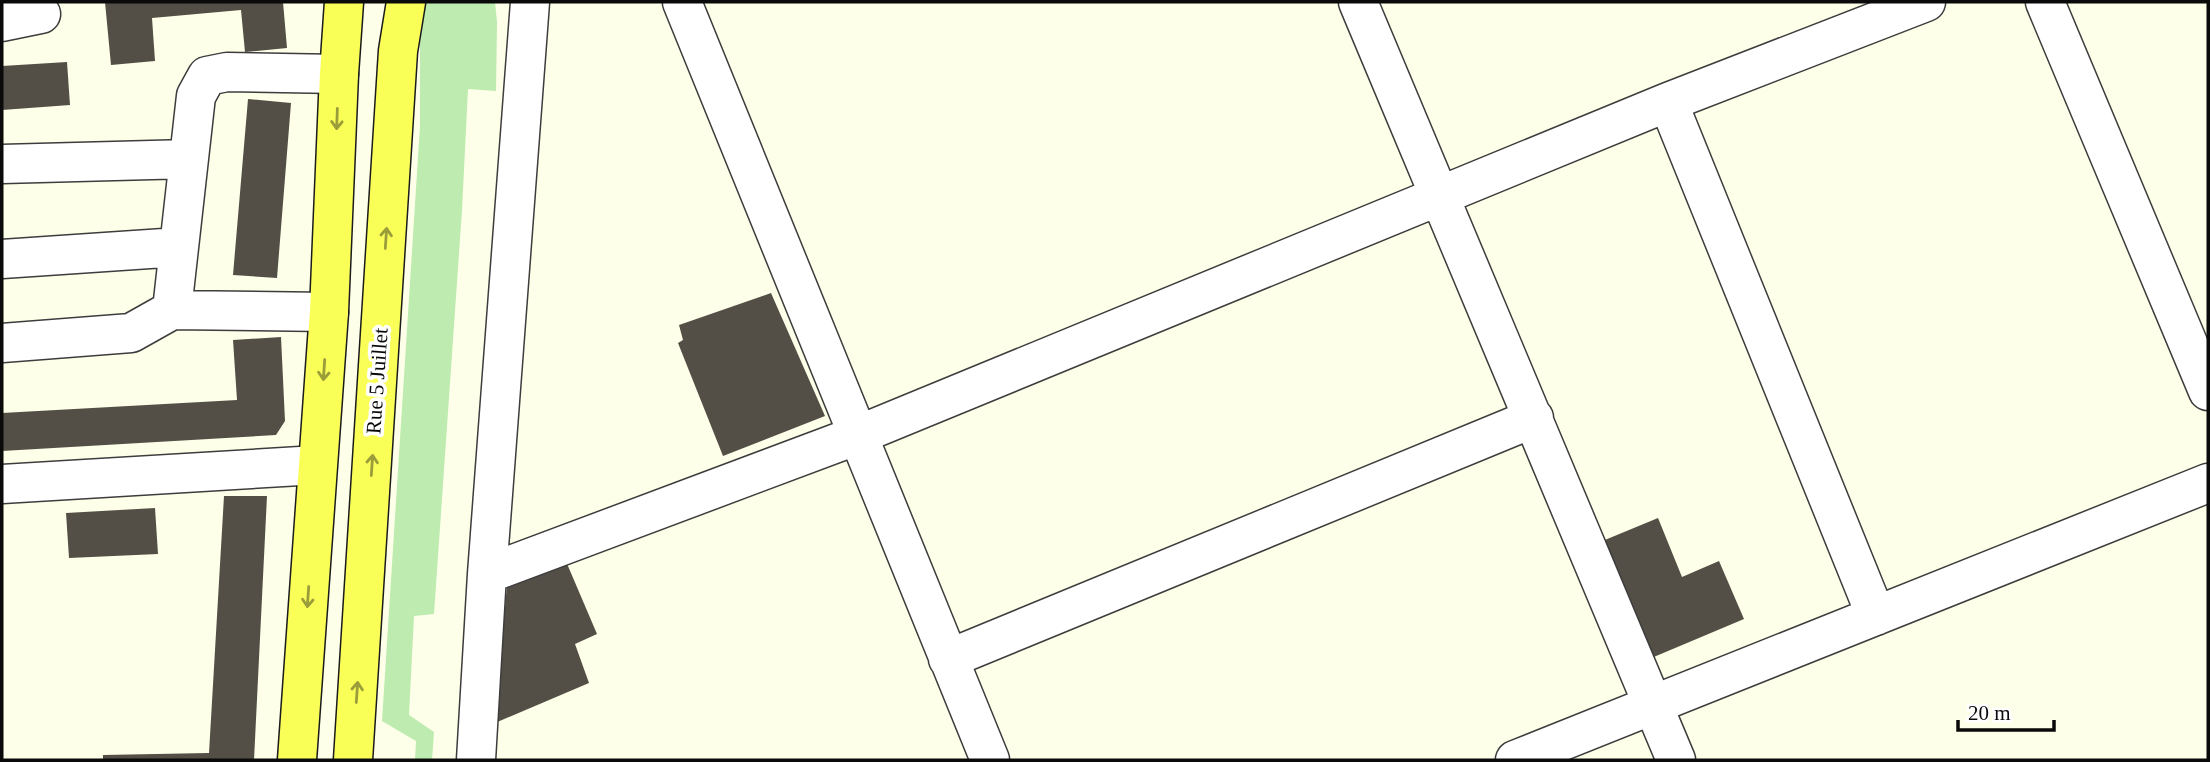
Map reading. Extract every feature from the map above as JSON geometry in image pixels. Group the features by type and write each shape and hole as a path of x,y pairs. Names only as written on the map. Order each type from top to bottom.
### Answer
{"main road":[{"path":"298,760 329,312 344,2"},
{"name":"Rue 5 Juillet","path":"353,760 398,51 406,2"}],"street":[{"path":"476,760 487,574 530,2"},
{"path":"682,2 990,760"},
{"path":"1358,2 1675,760"},
{"path":"487,574 858,435 1668,102 1926,2"},
{"path":"2045,2 2208,391"},
{"path":"2,22 41,14"},
{"path":"172,310 196,96 207,76 227,72 339,74"},
{"path":"1668,102 1876,616"},
{"path":"2,164 189,159"},
{"path":"2,259 179,247"},
{"path":"2,343 131,333 172,310 329,312"},
{"path":"948,659 1534,418"},
{"path":"2,484 317,465"},
{"path":"1515,760 2208,483"}],"green space":[{"path":"425,2 495,2 497,22 496,91 468,89 434,614 414,616 409,715 434,732 432,760 415,760 416,741 382,721 420,126 420,42"}],"building":[{"path":"105,2 283,2 287,48 245,52 241,10 152,18 155,61 111,65"},
{"path":"67,62 70,105 2,110 2,66"},
{"path":"248,99 291,103 277,278 233,275"},
{"path":"771,293 825,416 723,456 678,343 683,340 679,325"},
{"path":"281,337 285,421 276,435 2,451 2,413 237,400 233,340"},
{"path":"224,496 267,496 254,760 103,760 103,755 209,753"},
{"path":"155,508 158,554 69,558 66,513"},
{"path":"1658,518 1682,577 1719,561 1744,619 1649,659 1600,542"},
{"path":"562,552 597,634 575,644 589,683 495,723 508,573"}]}
